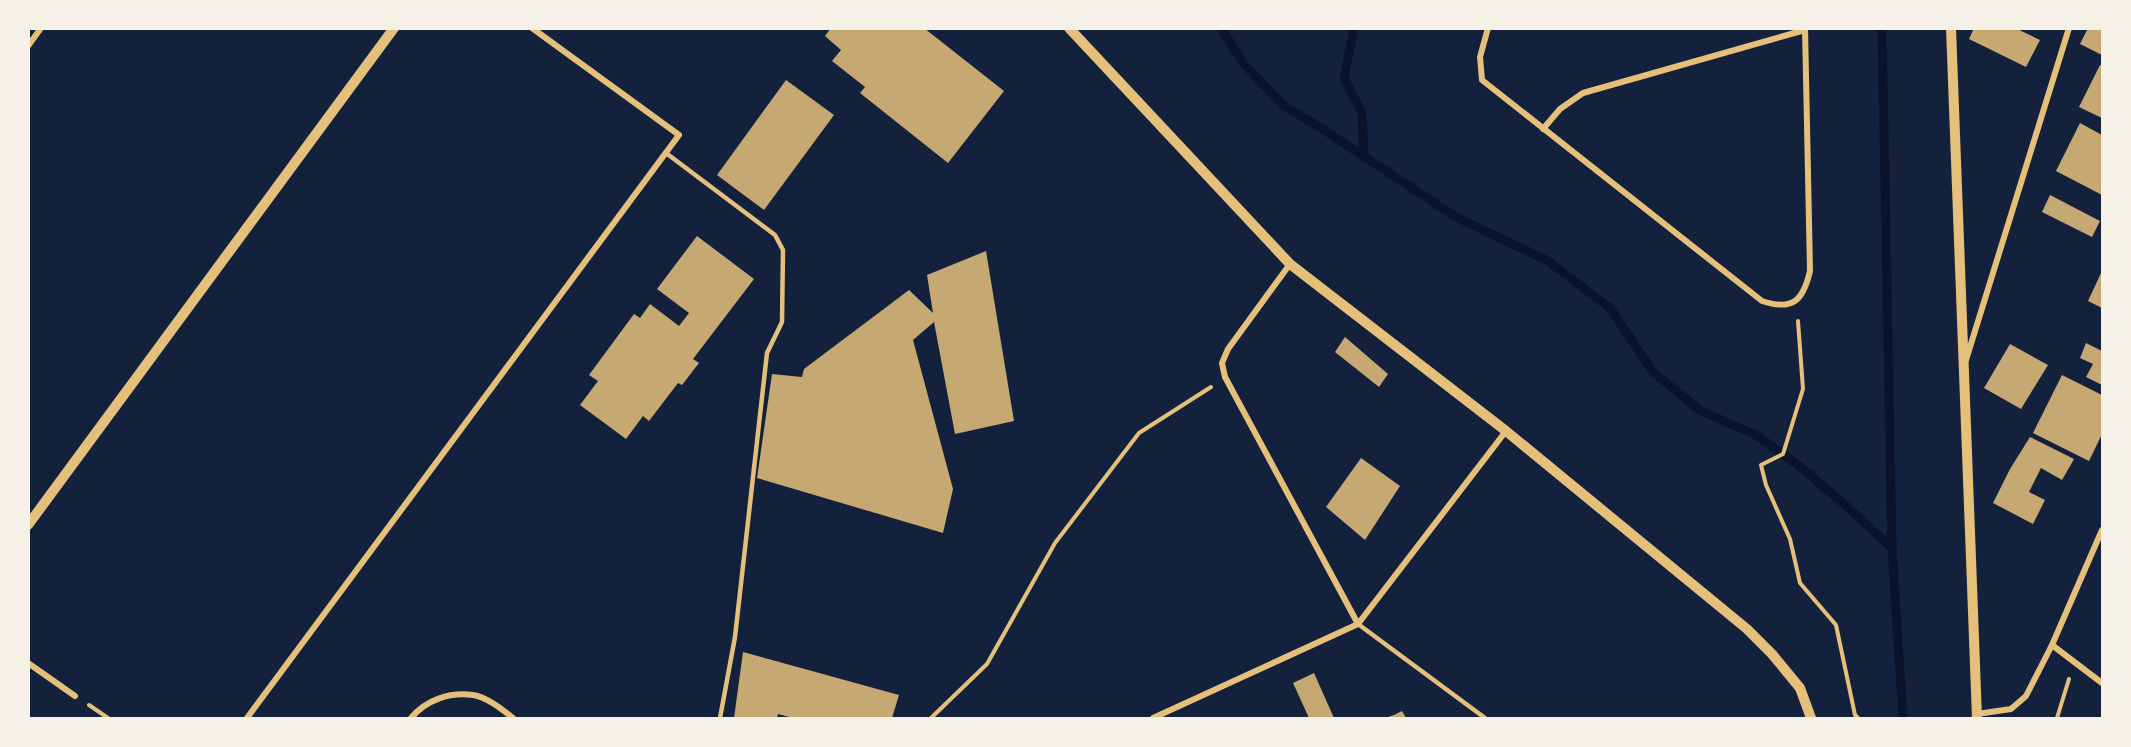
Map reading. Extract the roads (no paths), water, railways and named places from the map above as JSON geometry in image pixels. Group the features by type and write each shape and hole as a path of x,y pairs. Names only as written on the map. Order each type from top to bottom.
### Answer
{"street":[{"path":"28,46 41,28"},
{"path":"28,525 394,28"},
{"path":"247,718 680,135 532,28"},
{"path":"1069,28 1290,264 1506,431 1747,629 1772,654 1800,688 1811,718"},
{"path":"1488,28 1480,57 1482,80 1543,129 1762,301 1779,306 1797,302 1806,289 1810,271 1804,29 1583,93 1560,109 1543,129"},
{"path":"1951,28 1977,716 2011,709 2026,696 2052,645 2103,530"},
{"path":"1963,369 2069,28"},
{"path":"1290,264 1228,349 1222,363 1225,377 1358,624"},
{"path":"1153,718 1358,624 1506,431"},
{"path":"2052,645 2103,683"},
{"path":"28,663 75,696"},
{"path":"411,718 419,708 443,696 475,695 513,718"}],"lane":[{"path":"666,153 775,235 783,250 782,322 768,353 735,637 720,718"},
{"path":"1358,624 1485,718"}],"waterway":[{"path":"1221,28 1243,63 1283,105 1456,217 1548,261 1610,308 1653,372 1701,411 1756,435 1798,465 1892,548"},
{"path":"1354,28 1344,78 1362,113 1364,157"},
{"path":"1882,28 1892,548 1903,718"}]}
